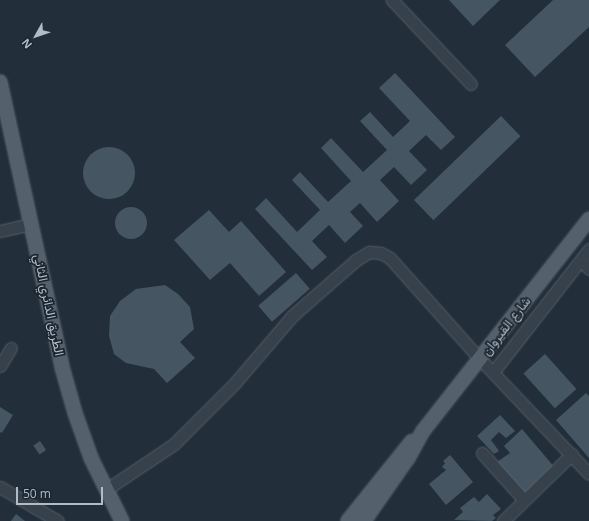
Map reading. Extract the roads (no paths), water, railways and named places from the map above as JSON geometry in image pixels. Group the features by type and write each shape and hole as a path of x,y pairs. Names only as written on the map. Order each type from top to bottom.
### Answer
{"main road":[{"name":"الطريق الدائري الثاني","path":"0,82 4,113 75,413 106,490 122,521"},
{"name":"شارع القيروان","path":"348,521 397,457 423,431 589,219"},
{"name":"شارع القيروان","path":"364,521 408,458 423,431"}],"street":[{"path":"392,0 471,84"},
{"path":"0,231 31,224"},
{"path":"493,372 589,249"},
{"path":"106,490 174,444 234,384 292,316 356,260 369,252 381,253 390,258 480,359 572,454 589,474"},
{"path":"581,260 589,269"},
{"path":"0,366 11,348"},
{"path":"482,453 524,500"},
{"path":"503,521 572,454"},
{"path":"0,487 58,521"}]}
